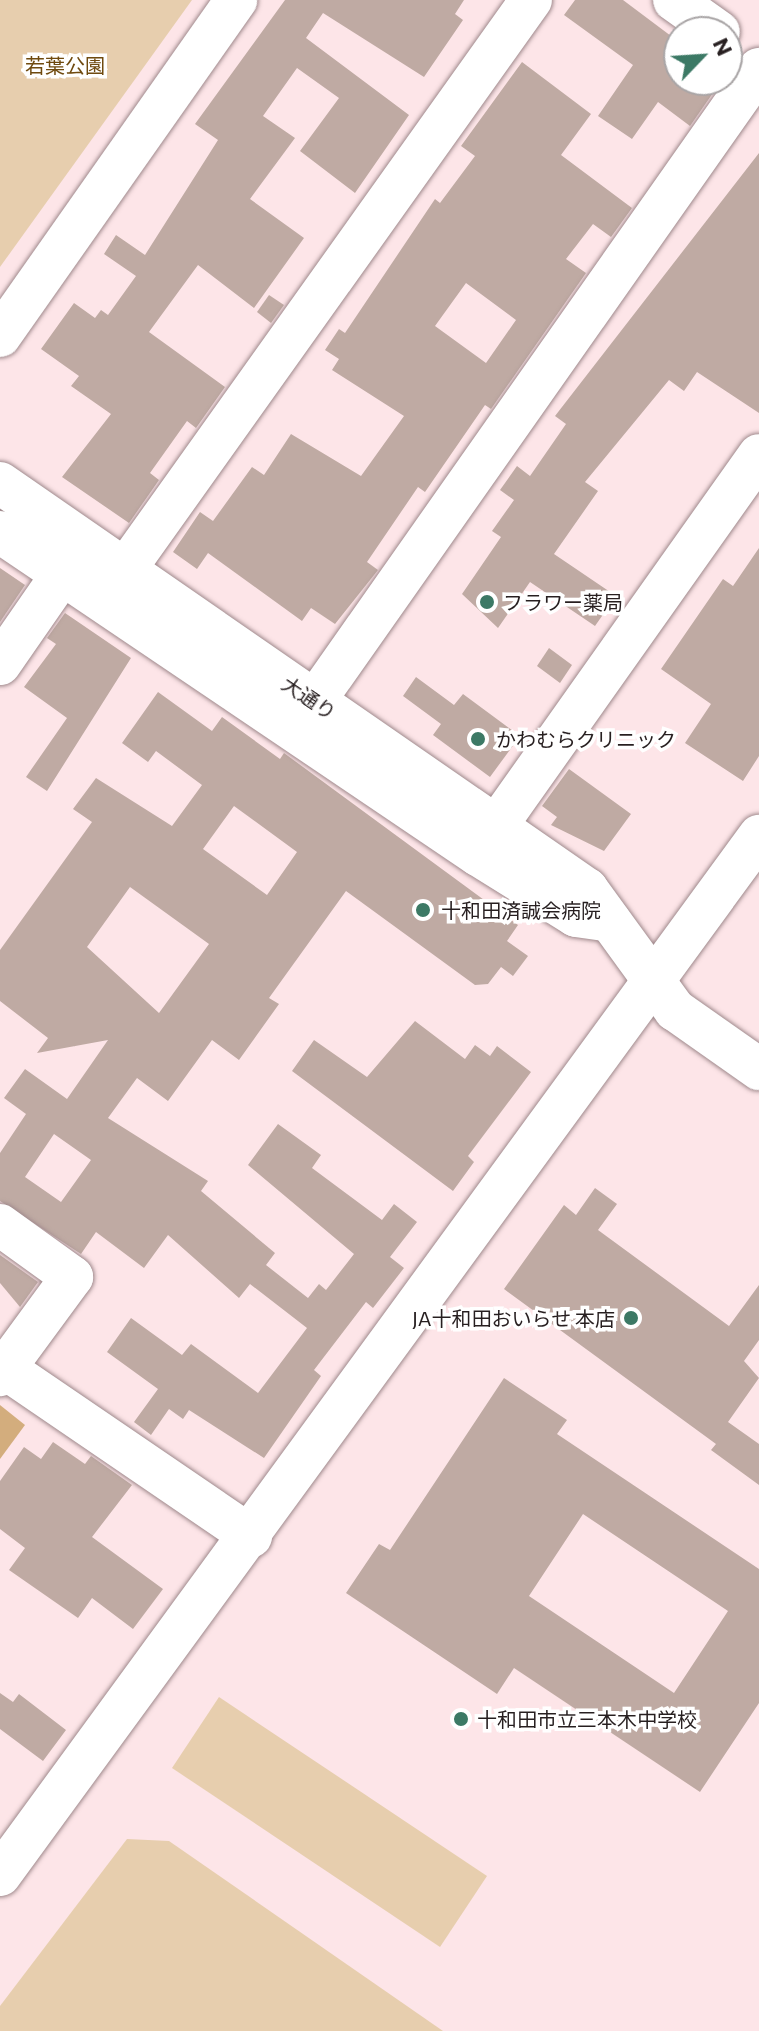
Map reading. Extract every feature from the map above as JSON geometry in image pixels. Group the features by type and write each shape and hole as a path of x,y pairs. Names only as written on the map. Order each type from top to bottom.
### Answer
{"street":[{"path":"0,336 236,0"},
{"path":"124,571 531,0"},
{"path":"674,0 696,16"},
{"path":"314,702 759,69"},
{"path":"497,825 759,455"},
{"name":"大通り","path":"0,483 587,889 675,1010 759,1069"},
{"name":"大通り","path":"0,532 61,576 503,870 576,916 610,921"},
{"path":"0,664 61,576"},
{"path":"0,1875 251,1536 653,976 759,836"},
{"path":"0,1225 72,1277 2,1370 251,1536"}],"green space":[{"name":"若葉公園","path":"0,0 192,0 0,267"},
{"path":"219,1697 487,1876 440,1947 172,1768"},
{"path":"127,1839 169,1841 443,2031 0,2031 0,2006"}],"shaded area":[{"path":"0,1405 25,1425 0,1459"}],"building":[{"path":"285,0 464,0 455,14 463,20 424,77 323,13 306,38 409,115 355,193 300,151 339,98 297,68 263,116 295,138 250,199 304,238 254,308 198,265 149,332 225,387 196,428 187,421 150,473 159,480 129,523 62,477 111,414 71,386 79,376 41,349 74,303 95,318 101,310 108,315 136,276 104,254 116,235 145,255 218,140 195,124"},
{"path":"575,0 623,0 663,30 663,96 711,96 690,126 658,102 632,139 598,116 633,65 564,15"},
{"path":"522,62 591,114 561,155 632,208 611,237 593,224 566,259 586,273 491,409 485,405 425,492 418,487 367,562 378,570 335,624 311,608 302,621 208,553 197,569 173,552 200,512 213,521 252,467 264,475 291,434 361,476 404,416 332,370 339,359 325,350 339,329 345,333 435,199 440,203 475,156 461,146","holes":["466,283 516,320 486,363 435,326"]},
{"path":"759,153 759,413 697,372 684,391 669,380 585,482 598,491 554,554 616,596 595,626 530,582 498,628 462,594 501,537 492,531 514,500 500,490 517,466 530,476 566,424 555,416"},
{"path":"269,295 284,305 271,323 257,312"},
{"path":"759,548 759,756 743,781 685,743 711,704 661,669 723,579 733,586"},
{"path":"0,568 25,585 0,622"},
{"path":"65,613 131,658 47,791 26,777 67,718 24,687 56,644 47,638"},
{"path":"549,648 572,665 560,683 537,666"},
{"path":"416,677 454,705 463,694 520,736 490,777 433,735 441,724 403,696"},
{"path":"158,692 212,731 222,717 280,759 284,753 518,925 507,941 528,956 513,976 501,967 488,984 475,985 346,891 269,998 279,1004 239,1060 212,1040 168,1101 137,1078 108,1118 208,1181 201,1191 275,1253 266,1265 308,1298 319,1284 326,1290 354,1254 248,1165 278,1124 321,1155 312,1168 382,1220 394,1204 417,1222 390,1257 404,1268 373,1308 366,1302 314,1370 321,1376 264,1458 189,1410 183,1419 169,1409 151,1435 134,1422 158,1389 107,1352 131,1318 182,1355 191,1344 258,1393 307,1328 250,1284 239,1298 168,1235 144,1268 96,1232 81,1254 0,1201 0,1153 26,1114 4,1098 25,1069 67,1099 108,1040 37,1053 48,1038 0,1001 0,950 92,822 73,809 96,778 172,826 202,785 156,751 148,762 122,743","holes":["234,806 297,852 267,895 203,849","130,887 209,944 159,1013 87,947","54,1134 91,1160 61,1202 25,1177"]},
{"path":"569,769 631,814 604,851 551,825 557,817 542,806"},
{"path":"415,1021 465,1059 475,1045 490,1056 497,1046 531,1072 468,1156 474,1162 453,1191 292,1071 314,1040 367,1077"},
{"name":"JA十和田おいらせ 本店","path":"595,1188 617,1204 598,1230 729,1326 759,1285 759,1340 744,1361 759,1378 728,1422 759,1444 759,1485 711,1450 716,1444 504,1289 564,1205 576,1215"},
{"path":"0,1255 38,1282 20,1307 0,1283"},
{"path":"504,1378 567,1420 557,1434 759,1569 759,1703 700,1792 514,1668 497,1694 346,1593 379,1544 390,1550","holes":["583,1514 728,1611 674,1693 529,1596"]},
{"path":"53,1442 85,1464 91,1456 132,1485 92,1537 163,1589 133,1629 92,1598 78,1618 9,1570 25,1548 0,1529 0,1481 24,1447 41,1459"},
{"path":"0,1693 13,1702 19,1694 66,1730 43,1761 0,1729"}],"place":[{"name":"フラワー薬局","path":"487,602"},
{"name":"かわむらクリニック","path":"478,739"},
{"name":"十和田済誠会病院","path":"423,910"},
{"name":"JA十和田おいらせ 本店","path":"631,1318"},
{"name":"十和田市立三本木中学校","path":"461,1719"}]}
